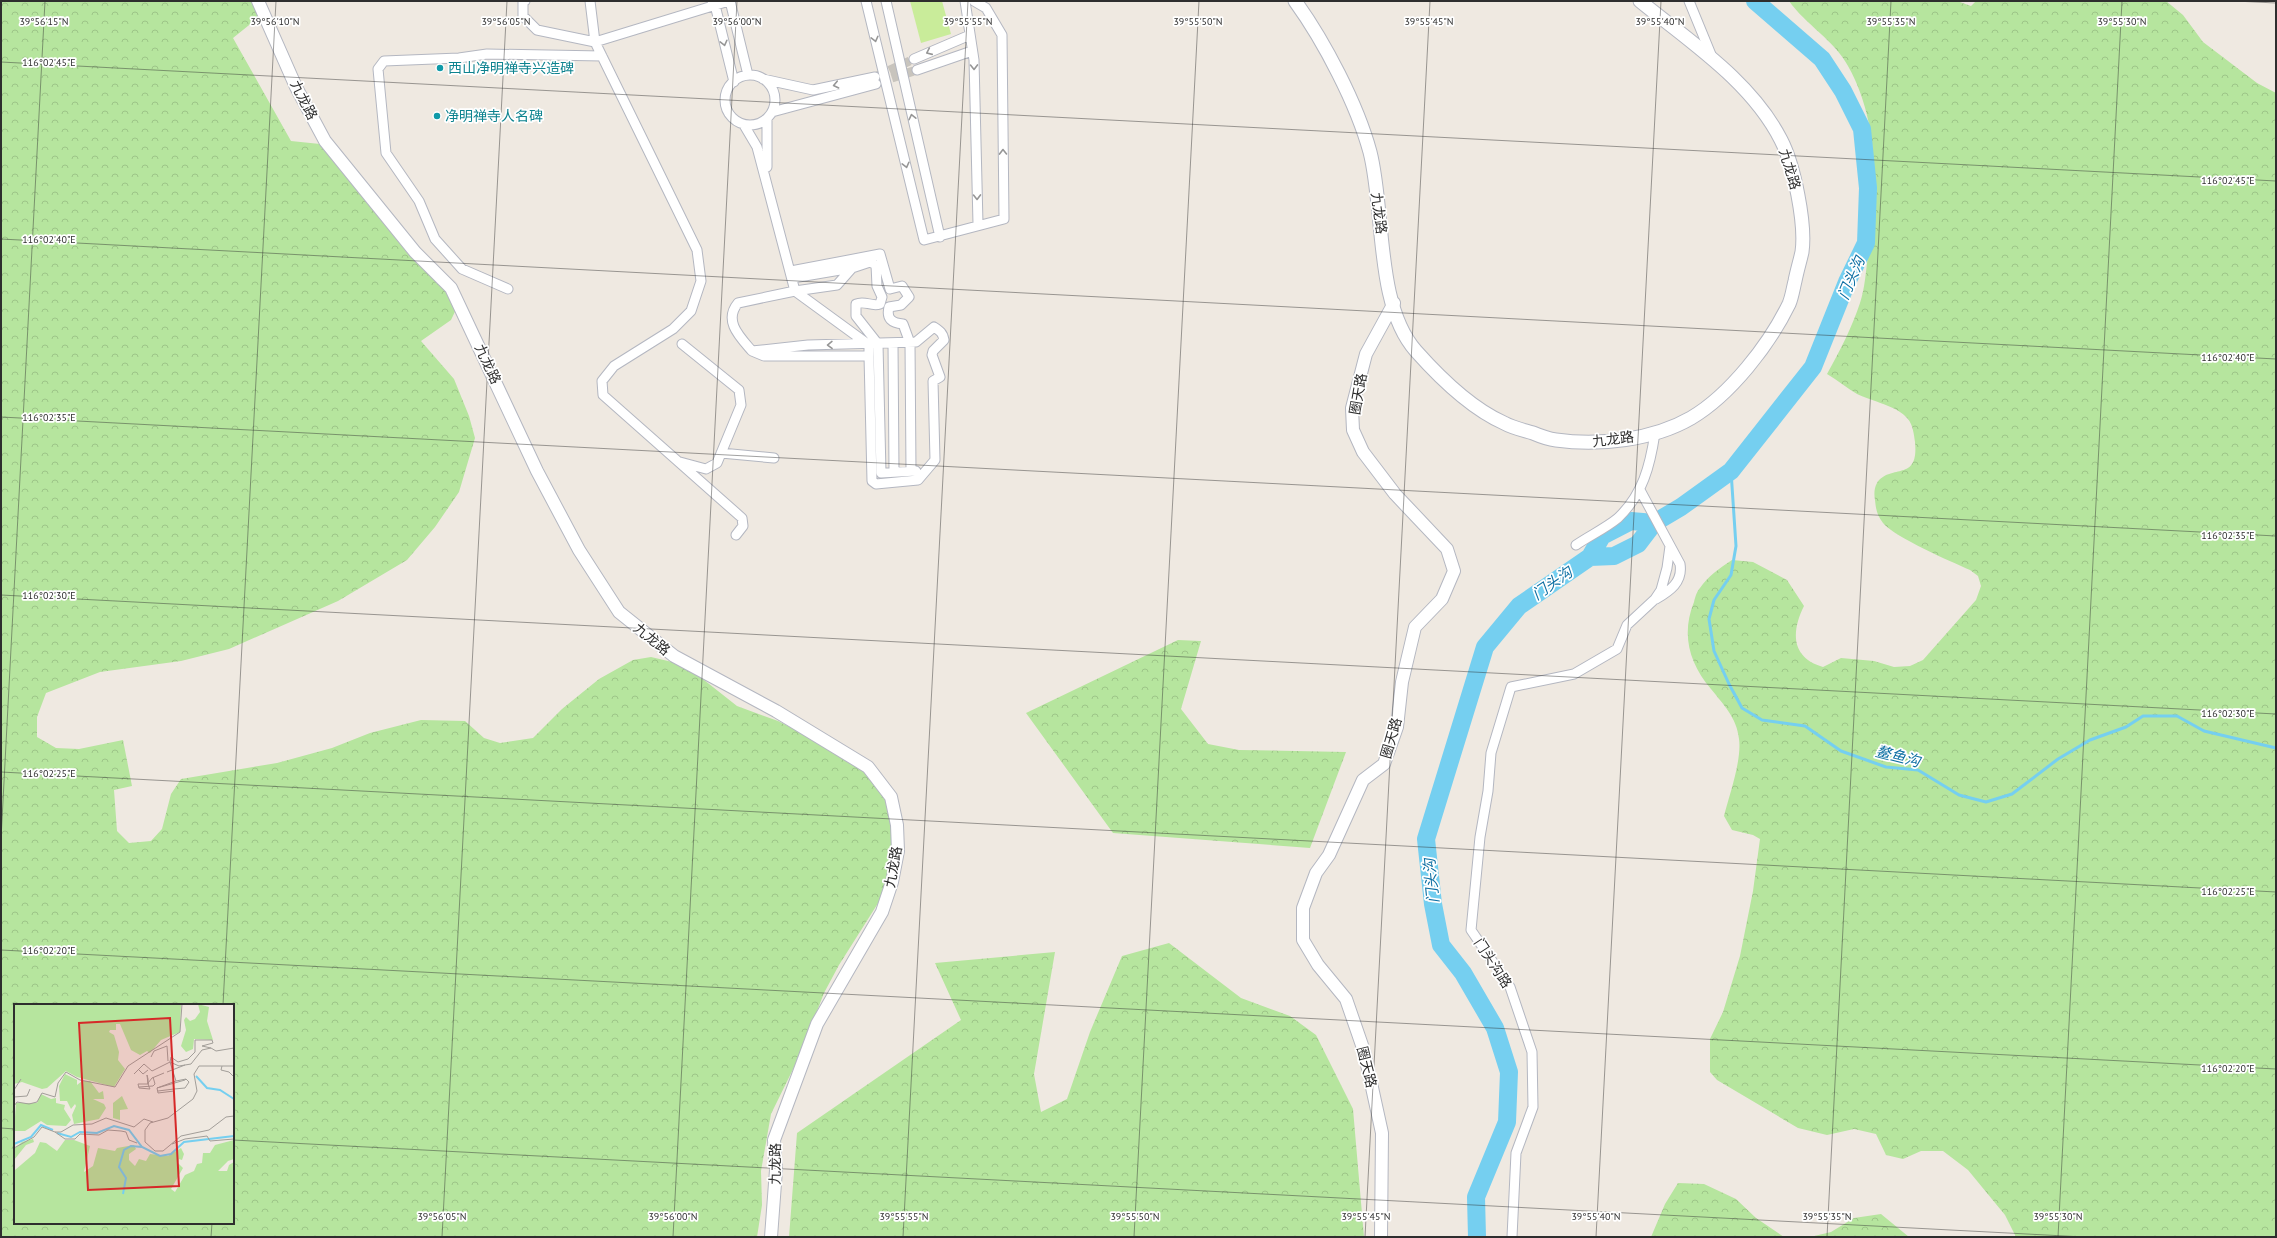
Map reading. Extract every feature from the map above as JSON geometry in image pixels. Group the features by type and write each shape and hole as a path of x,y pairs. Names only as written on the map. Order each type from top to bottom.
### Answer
{"main road":[{"name":"九龙路","path":"1295,1 1310,22 1349,98 1370,152 1379,206 1387,279 1400,325 1414,348 1449,384 1477,408 1505,424 1554,440 1599,443 1655,432 1691,418 1728,390 1758,354 1790,303 1802,249 1798,188 1782,140 1754,98 1713,61 1640,1"}],"street":[{"name":"九龙路","path":"258,1 296,87 325,141 415,252 450,288 537,471 579,550 619,612 674,656 776,711 868,767 891,797 897,824 898,851 892,882 882,912 817,1024 774,1140 776,1170 771,1237"},
{"path":"525,1 523,2 523,16 538,30 595,42 714,3 730,1 748,75"},
{"path":"590,1 595,42 697,250 701,281 691,311 672,329 614,366 602,382 603,395 742,518 743,526 736,535"},
{"path":"866,1 924,240 940,237 978,224 1004,219 1002,35 986,8 974,1"},
{"path":"886,1 940,237"},
{"path":"965,1 972,51 978,224"},
{"path":"1689,1 1713,61"},
{"path":"714,3 734,82"},
{"path":"914,59 970,35"},
{"path":"917,70 972,51"},
{"path":"508,289 462,269 436,239 419,201 386,153 378,69 384,61 459,58 487,54 602,56"},
{"path":"748,75 762,78 813,90 875,80 770,115 752,125 744,125 737,122 727,109 726,93 734,82 748,75"},
{"path":"762,78 772,88 774,95 770,115 767,179"},
{"path":"744,125 757,147 767,179 792,274 795,291 869,345"},
{"path":"792,274 880,254 890,289 902,286 909,297 902,305 889,307 888,312 890,319 894,323 903,324 910,343 911,471"},
{"path":"792,274 852,268 870,262 876,265 877,286 882,297 880,304 874,306 859,303 856,304 854,310 856,316 878,344 880,484"},
{"path":"852,268 837,285 795,291 738,303 732,310 732,319 735,330 752,351 764,356 869,356"},
{"name":"圈天路","path":"1381,1237 1382,1133 1364,1051 1346,999 1318,965 1303,940 1303,908 1316,873 1329,855 1362,780 1384,764 1397,727 1402,682 1415,627 1442,599 1454,571 1447,549 1395,494 1363,452 1353,430 1352,408 1366,354 1394,303"},
{"path":"752,351 808,345 910,343 916,342 934,327 943,334 944,340 933,351 932,355 940,377 933,381 935,460 918,480 880,484 876,484 872,481 869,345"},
{"path":"678,462 706,469 717,463 741,405 739,390 682,344"},
{"path":"893,344 894,472"},
{"path":"1576,545 1617,518 1640,491 1652,453 1655,432"},
{"path":"721,453 774,458"},
{"path":"880,473 926,470"},
{"path":"1640,491 1680,564 1681,575 1672,590 1655,599"},
{"path":"1655,599 1661,590 1667,568 1670,546"},
{"name":"门头沟路","path":"1512,1237 1516,1153 1533,1107 1532,1052 1510,987 1471,930 1480,836 1488,791 1491,753 1511,687 1574,674 1607,656 1617,649 1627,625 1655,599"}],"green space":[{"path":"1,1 256,1 263,14 233,38 291,141 320,144 460,301 451,320 421,341 454,379 469,416 475,438 459,492 435,527 407,560 338,601 229,649 181,661 100,672 46,693 37,717 37,737 56,748 79,749 123,740 132,786 114,790 117,831 129,843 151,841 162,829 171,794 181,779 277,763 332,748 370,733 421,720 465,721 484,738 500,743 533,738 562,709 599,679 633,660 651,657 685,665 737,706 778,721 854,759 898,808 887,889 839,965 824,993 800,1055 771,1114 761,1171 762,1205 757,1237 1,1237"},
{"path":"910,1 942,1 951,34 921,43"},
{"path":"1789,1 1957,1 1971,6 1976,1 2166,1 2183,15 2203,42 2257,83 2276,93 2276,1237 2016,1237 2005,1215 1968,1170 1943,1151 1921,1151 1903,1159 1886,1155 1876,1134 1854,1129 1827,1135 1798,1128 1717,1080 1710,1072 1710,1039 1723,1012 1740,956 1753,891 1760,839 1753,835 1732,830 1724,816 1739,757 1739,739 1738,731 1732,718 1725,706 1703,679 1697,669 1689,648 1688,625 1698,591 1710,576 1732,560 1753,562 1787,580 1804,606 1797,625 1797,643 1799,651 1812,663 1823,667 1841,658 1874,661 1894,667 1910,666 1923,660 1976,600 1981,586 1978,576 1970,570 1911,542 1883,523 1876,510 1874,496 1875,487 1883,477 1908,468 1913,463 1915,455 1915,442 1911,424 1904,414 1884,404 1857,394 1827,374 1841,348 1857,312 1863,291 1873,207 1874,183 1871,134 1866,111 1848,66 1836,49"},
{"path":"1178,640 1201,641 1181,709 1208,744 1239,750 1346,752 1310,848 1113,833 1026,713"},
{"path":"1169,943 1241,998 1290,1016 1316,1035 1353,1109 1364,1237 789,1237 797,1133 961,1020 935,963 1055,952 1034,1074 1041,1112 1067,1099 1090,1032 1122,956"},
{"path":"1678,1183 1704,1184 1736,1199 1756,1218 1784,1237 1651,1237 1665,1204"},
{"path":"1881,1214 1909,1237 1810,1237 1831,1232 1854,1218"}],"waterway":[{"name":"门头沟","path":"1477,1237 1476,1197 1507,1122 1509,1072 1495,1028 1463,973 1441,945 1433,904 1426,839 1485,647 1519,606 1590,557 1614,556 1638,544 1654,523 1681,507 1731,471 1813,367 1847,282 1866,243 1868,188 1862,129 1843,91 1822,59 1755,1"},
{"name":"鳌鱼沟","path":"1731,471 1736,546 1731,575 1714,600 1709,619 1714,651 1729,684 1742,708 1762,720 1805,726 1841,751 1886,767 1918,770 1959,795 1986,802 2012,794 2058,759 2090,740 2126,727 2143,716 2177,716 2204,731 2276,748"},
{"name":"门头沟","path":"1590,557 1602,536 1631,521 1654,523"}],"tunnel":[{"path":"877,76 914,59"},
{"path":"879,82 917,70"}],"place":[{"name":"西山净明禅寺兴造碑","path":"440,68"},
{"name":"净明禅寺人名碑","path":"437,116"}]}
